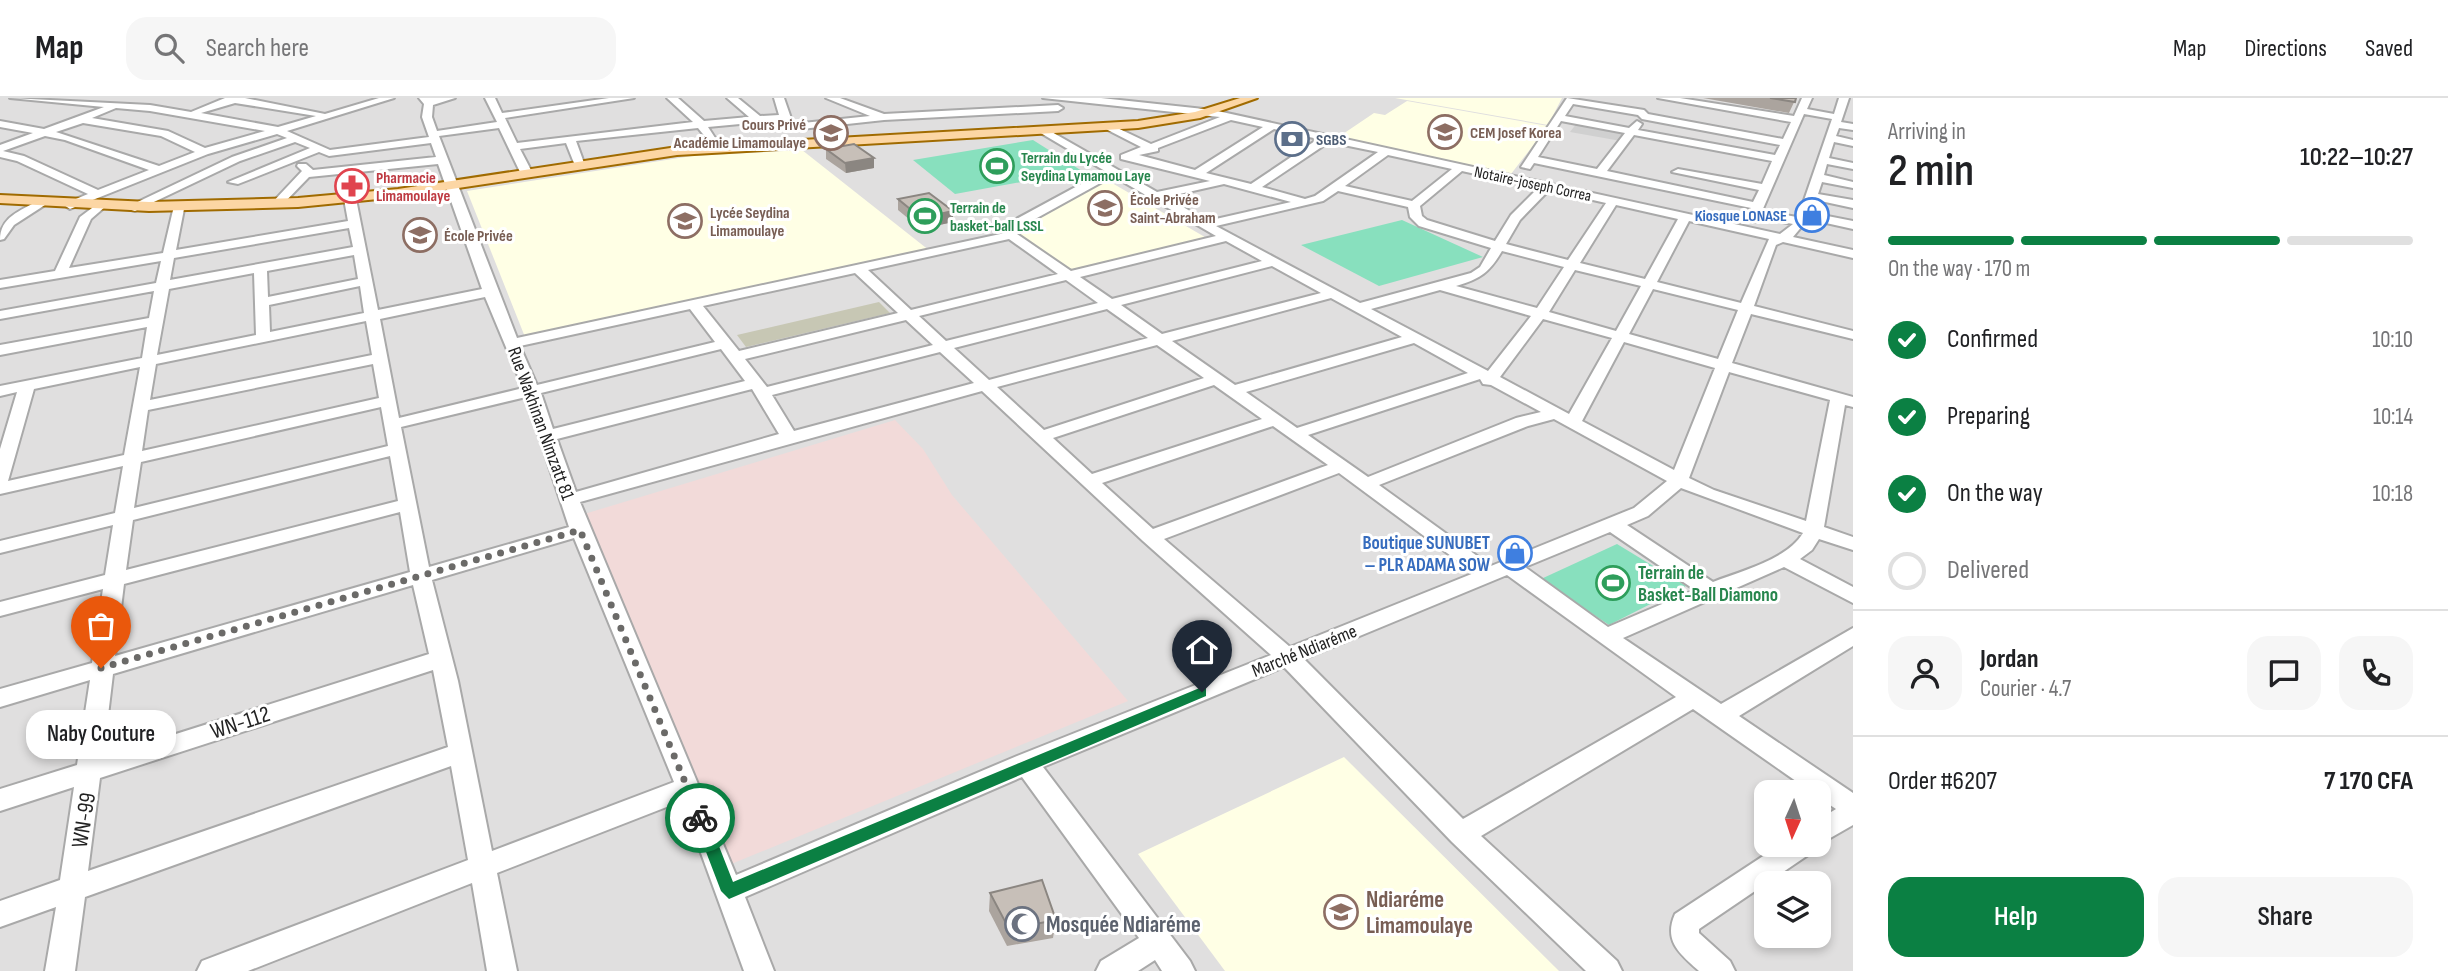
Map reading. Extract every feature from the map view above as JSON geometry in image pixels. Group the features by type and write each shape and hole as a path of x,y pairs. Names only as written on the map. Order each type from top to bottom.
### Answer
{"main road":[{"path":"0,199 70,205 98,200 131,208 276,205 452,186 579,163 716,147 1129,123 1210,113 1251,98"}],"street":[{"path":"0,149 136,98"},
{"path":"344,98 362,104"},
{"path":"60,274 86,217 98,200 156,169 204,152 325,114 389,98"},
{"path":"427,100 450,98"},
{"path":"491,98 526,172"},
{"path":"551,98 563,118"},
{"path":"15,103 41,99 190,114 276,130 330,153 435,136 556,108 629,98"},
{"path":"672,98 701,124 716,147"},
{"path":"732,98 757,119"},
{"path":"516,146 572,134 784,117 779,98"},
{"path":"831,98 884,117 889,138"},
{"path":"1049,98 1060,102 1076,128"},
{"path":"1166,108 1178,98"},
{"path":"1600,173 1643,115 1662,98 1722,103 1799,116 1837,117 1853,113"},
{"path":"1772,238 1754,223 1756,209 1807,98"},
{"path":"1772,238 1794,232 1803,219 1844,98"},
{"path":"141,128 233,99 325,114"},
{"path":"613,99 622,110"},
{"path":"1518,180 1571,99 1786,143"},
{"name":"Rue Wakhinan Nimzatt 81","path":"427,100 427,117 442,160 490,292 531,389 580,530 689,787 759,971"},
{"path":"1097,100 1129,123"},
{"name":"Notaire-joseph Correa","path":"784,117 787,125 793,127 1060,102 1136,101 1230,117 1853,254"},
{"path":"1705,128 1722,103"},
{"path":"965,113 975,133"},
{"path":"1011,235 1011,227 1129,156 1230,117"},
{"path":"1837,117 1853,127"},
{"path":"1559,118 1633,131 1685,157 1765,188"},
{"path":"78,119 175,136 204,152"},
{"path":"631,120 639,130"},
{"path":"0,124 68,137 156,169"},
{"path":"1105,125 1148,147 1174,154"},
{"path":"1198,174 1272,126"},
{"path":"1044,130 1205,225 1483,378 1679,480 1708,494 1853,544"},
{"path":"572,134 579,163"},
{"path":"1253,188 1327,138"},
{"path":"1829,138 1853,143"},
{"path":"131,208 236,159 294,139"},
{"path":"234,182 318,149"},
{"path":"1205,225 1306,202 1336,187 1387,151"},
{"path":"0,154 24,159 98,200"},
{"path":"1129,156 1306,202"},
{"path":"1685,157 1779,159"},
{"path":"1669,188 1685,157"},
{"path":"1532,159 1803,219 1853,225"},
{"path":"305,174 442,160"},
{"path":"1822,160 1853,166"},
{"path":"1200,161 1213,164"},
{"path":"276,205 305,174 306,168 285,162"},
{"path":"1414,205 1461,167"},
{"path":"1816,177 1853,185"},
{"path":"1156,196 1224,181"},
{"path":"1357,308 1441,286 1480,272 1516,218 1547,186"},
{"path":"1336,187 1414,205"},
{"path":"1811,196 1853,204"},
{"path":"350,198 421,576 441,659 502,971"},
{"path":"1294,434 1483,378 1540,314 1613,201"},
{"path":"0,236 10,222 42,203"},
{"path":"1414,205 1416,217 1423,223 1497,246 1853,335"},
{"name":"WN-99","path":"60,971 91,770 101,668 116,580 122,517 148,361 158,321 167,256 178,209"},
{"path":"1573,423 1617,337 1685,217"},
{"path":"0,284 355,224"},
{"path":"513,343 1011,235 1339,467 1606,637 1853,809 1831,825"},
{"path":"394,424 531,389 908,314 1071,277 1227,237"},
{"path":"1679,480 1772,238"},
{"path":"0,315 360,250"},
{"path":"548,436 943,347 1273,262"},
{"path":"858,268 985,387 1092,480 1150,537 1289,657 1461,834 1607,971"},
{"path":"260,269 263,338"},
{"path":"262,302 366,281"},
{"path":"1441,286 1846,401 1814,531 1805,545 1785,559 1606,637"},
{"path":"0,391 490,292"},
{"path":"570,499 789,437 1332,294"},
{"path":"694,304 760,388 789,437"},
{"path":"0,349 158,321"},
{"path":"1232,391 1412,339"},
{"path":"140,407 380,358"},
{"path":"1042,436 1216,379"},
{"path":"0,479 27,385"},
{"path":"0,488 388,401"},
{"path":"1366,484 1522,422 1555,414"},
{"path":"1092,480 1275,420"},
{"path":"0,547 399,449"},
{"path":"1150,537 1339,467"},
{"name":"Marché Ndiaréme","path":"729,891 1026,763 1641,512 1679,480"},
{"path":"0,609 407,504"},
{"path":"1612,524 1711,591"},
{"path":"0,698 580,530"},
{"path":"1785,559 1853,596"},
{"path":"1720,716 1853,636"},
{"name":"WN-112","path":"0,800 441,659"},
{"path":"1461,834 1693,698"},
{"path":"0,914 460,753"},
{"path":"1026,763 1180,971"},
{"path":"212,971 689,787"},
{"path":"1720,971 1685,939 1685,923 1782,858"},
{"path":"1111,971 1160,942"}],"shaded area":[{"path":"0,98 1853,98 1853,971 0,971"},
{"path":"1395,98 1562,98 1548,125"},
{"name":"CEM Josef Korea","path":"1407,101 1548,126 1511,174 1337,138 1374,113 1385,115"},
{"path":"1577,123 1628,132 1621,141 1570,132"},
{"name":"Lycée Seydina Limamoulaye","path":"802,150 930,251 525,337 467,191 692,156"},
{"name":"École Privée Saint-Abraham","path":"1099,183 1112,183 1210,240 1075,273 1014,231"},
{"path":"879,302 890,313 746,347 737,335"},
{"path":"895,420 923,449 952,495 1128,701 724,867 581,515"},
{"name":"Ndiaréme Limamoulaye","path":"1344,757 1559,971 1225,971 1138,854"}],"green space":[{"name":"Terrain du Lycée Seydina Lymamou Laye","path":"1033,140 1082,171 955,194 913,160"},
{"path":"1402,220 1483,257 1379,286 1301,245"},
{"name":"Terrain de Basket-Ball Diamono","path":"1617,544 1686,586 1609,625 1541,579"}],"building":[{"path":"1770,98 1796,98 1795,102"},
{"path":"854,144 874,158 845,163 826,149"},
{"path":"929,193 953,211 921,218 898,199"},
{"path":"1042,880 1056,920 1009,929 990,893"}],"way so far":[{"path":"101,668 580,530 700,818"}],"place":[{"name":"CEM Josef Korea","path":"1445,132"},
{"name":"Cours Privé Académie Limamoulaye","path":"831,133"},
{"name":"SGBS","path":"1292,139"},
{"name":"Terrain du Lycée Seydina Lymamou Laye","path":"997,166"},
{"name":"Pharmacie Limamoulaye","path":"352,186"},
{"name":"École Privée Saint-Abraham","path":"1105,208"},
{"name":"Kiosque LONASE","path":"1812,215"},
{"name":"Terrain de basket-ball LSSL","path":"925,216"},
{"name":"Lycée Seydina Limamoulaye","path":"685,221"},
{"name":"École Privée","path":"420,235"},
{"name":"Boutique SUNUBET – PLR ADAMA SOW","path":"1515,553"},
{"name":"Terrain de Basket-Ball Diamono","path":"1613,583"},
{"name":"Naby Couture","path":"101,668"},
{"name":"Ndiaréme Limamoulaye","path":"1341,912"},
{"name":"Mosquée Ndiaréme","path":"1022,924"}],"route":[{"path":"700,818 729,891 1026,763 1202,692"}]}
